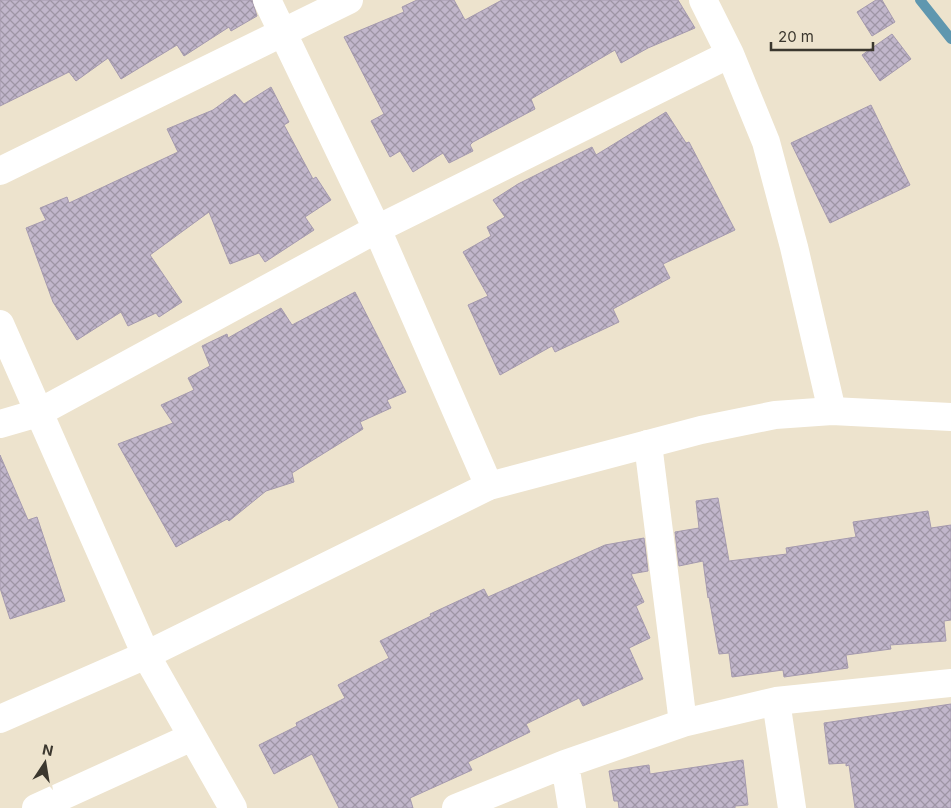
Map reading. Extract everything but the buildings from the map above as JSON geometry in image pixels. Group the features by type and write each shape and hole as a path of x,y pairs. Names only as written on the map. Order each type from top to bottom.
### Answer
{"street":[{"path":"267,0 376,229 490,486"},
{"path":"0,170 349,0"},
{"path":"703,0 730,54 766,142 794,247 832,411"},
{"path":"0,424 38,412 376,229 730,54"},
{"path":"0,324 146,655 233,808"},
{"path":"0,719 146,655 490,486 701,430 775,415 832,411 951,417"},
{"path":"648,444 683,723"},
{"path":"456,808 565,764 683,723 776,701 951,682"},
{"path":"776,701 792,808"},
{"path":"36,808 192,738"},
{"path":"565,764 572,808"}],"waterway":[{"path":"920,0 951,39"}]}
